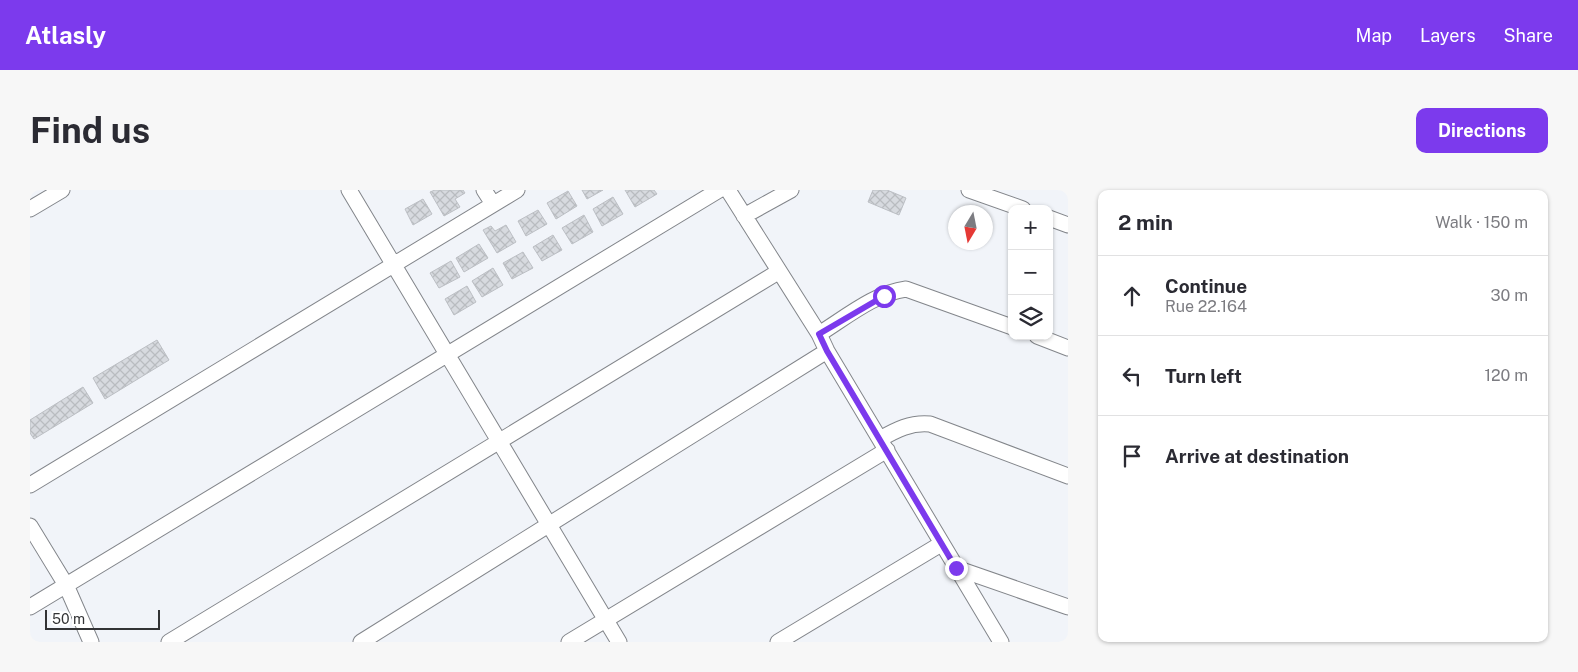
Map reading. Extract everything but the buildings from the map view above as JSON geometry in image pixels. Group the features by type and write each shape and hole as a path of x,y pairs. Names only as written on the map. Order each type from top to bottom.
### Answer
{"street":[{"path":"30,209 62,190"},
{"path":"349,190 619,642"},
{"path":"484,190 493,204"},
{"path":"30,485 517,190"},
{"path":"30,607 719,190"},
{"path":"728,190 778,272 819,334 827,351 956,568 994,640"},
{"path":"744,216 791,190"},
{"path":"969,190 1012,205"},
{"path":"1053,219 1068,224"},
{"path":"169,642 778,272"},
{"path":"819,334 864,306 896,290 906,289 1008,326"},
{"path":"1047,340 1068,348"},
{"path":"361,642 827,351"},
{"path":"569,642 884,444 893,431 918,422 930,424 1068,476"},
{"path":"30,526 66,585 92,642"},
{"path":"778,642 941,544"},
{"path":"956,568 1068,607"}],"route":[{"path":"884,296 819,334 827,351 956,568"}]}
